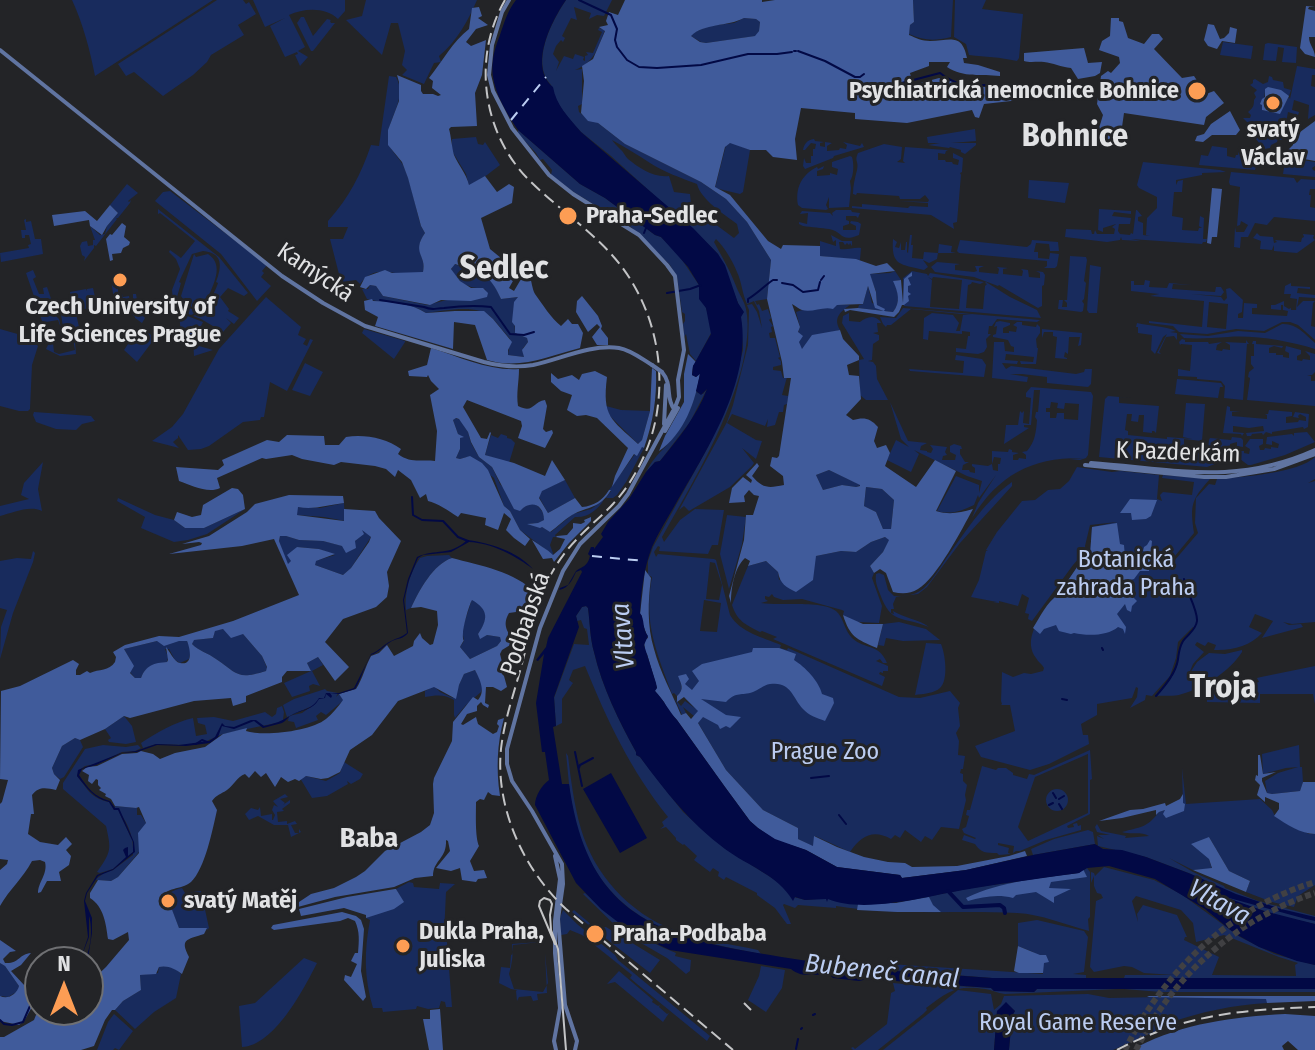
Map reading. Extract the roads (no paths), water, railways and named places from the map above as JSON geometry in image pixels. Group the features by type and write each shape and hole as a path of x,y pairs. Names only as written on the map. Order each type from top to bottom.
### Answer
{"main road":[{"path":"509,0 492,45 490,80 512,128 543,169 573,194 639,235 675,276 684,350 678,380 679,405 661,436"},
{"name":"Kamýcká","path":"0,50 282,276 365,326 504,366 531,365 577,353 614,348 633,353 664,373"},
{"path":"664,373 671,409"},
{"path":"664,373 671,409"},
{"path":"664,426 666,385"},
{"path":"671,409 678,402 679,392"},
{"name":"Podbabská","path":"562,1005 555,953 560,877 553,850 512,781 507,764 508,741 540,628 563,571 580,544 628,494 661,436 671,409"},
{"name":"K Pazderkám","path":"1091,463 1226,473 1273,466 1315,452"},
{"name":"K Pazderkám","path":"1085,465 1226,477 1274,469 1315,452"},
{"path":"562,1005 577,1041 575,1050"},
{"path":"556,1050 554,1043 562,1005"}],"water":[{"path":"516,0 566,0 549,31 542,56 546,78 560,105 581,132 693,228 718,254 744,312 741,317 743,342 740,366 733,391 712,439 652,547 643,580 640,613 648,636 644,645 656,683 655,691 750,821 775,839 806,850 837,867 900,875 902,878 966,870 1095,844 1103,849 1122,850 1191,874 1236,894 1315,917 1315,921 1222,896 1315,924 1315,965 1259,947 1155,879 1109,866 901,902 862,905 795,897 793,901 779,884 725,849 700,828 636,755 602,678 586,606 576,616 579,627 554,697 556,726 553,727 562,784 569,784 576,821 601,878 619,899 667,930 699,941 791,959 826,963 829,960 880,966 882,970 992,978 1315,978 1315,989 994,991 991,988 805,975 791,969 670,950 623,926 576,883 535,805 539,791 549,780 536,703 544,654 536,660 546,647 581,570 576,572 568,586 560,588 568,585 576,571 587,564 591,547 594,549 603,537 601,534 608,522 629,499 646,472 674,444 698,409 707,389 701,395 696,391 700,374 696,377 692,375 693,366 711,334 706,308 699,299 699,285 688,267 661,237 580,184 518,130 508,114 495,87 492,69 505,21"},
{"path":"467,540 503,549 533,569 503,551 469,542 451,552 418,558 404,600 408,633 371,655 355,689 339,694 330,693 354,688 371,654 407,633 403,600 417,557 454,549"},
{"path":"326,693 330,693 331,698 326,694 325,698 319,699 310,708 280,724 263,728 254,721 234,729 222,726 218,737 210,743 157,745 122,753 82,769 79,775 89,788 119,808 134,842 135,852 113,870 98,876 87,893 85,901 92,918 92,933 89,946 91,934 89,916 89,937 85,946 88,937 84,901 86,893 97,875 113,869 126,857 125,848 128,847 128,856 133,852 133,842 118,810 114,810 109,802 99,798 91,792 77,776 78,770 121,753 156,744 209,741 215,737 222,723 234,727 251,720 256,720 264,726 275,723 294,714 309,708 319,698 324,698"},
{"path":"611,773 647,838 620,853 583,789"},
{"path":"1006,1002 1015,1011 1009,1050 994,1050 997,1011"}],"waterway":[{"path":"579,0 611,15 617,29 617,47 627,60 639,67 701,65 748,54 792,52"},
{"path":"798,51 855,77 864,74"},
{"path":"882,83 894,85 940,73 961,84 985,85"},
{"path":"644,233 646,228"},
{"path":"821,280 824,276"},
{"path":"748,302 770,282 777,280"},
{"path":"782,283 793,285 803,292 818,290 820,282"},
{"path":"667,293 701,285"},
{"path":"380,300 432,309 491,307 510,334 534,332"},
{"path":"412,497 413,515 422,520 443,521 458,537 468,541"},
{"path":"1156,696 1173,674 1182,643 1196,624 1196,611 1184,579"},
{"path":"542,582 547,585"},
{"path":"1062,699 1067,700"},
{"path":"196,744 202,740 207,742"},
{"path":"575,752 582,786"},
{"path":"579,768 593,758"},
{"path":"811,778 829,776"},
{"path":"1053,793 1056,798"},
{"path":"1059,799 1064,796"},
{"path":"1049,805 1053,803"},
{"path":"1059,804 1062,809"},
{"path":"839,815 846,824"},
{"path":"948,891 963,907 1000,905 1005,913"},
{"path":"0,1020 12,1025 24,1020"},
{"path":"796,1049 798,1039"}],"tunnel":[{"path":"1125,1050 1159,994 1203,946 1255,908 1315,882"},
{"path":"1136,1050 1168,998 1210,954 1259,918 1315,893"}],"tram line":[{"path":"555,944 539,906 544,898 552,904 551,930 558,949 566,1050"}],"railway":[{"path":"505,0 488,46 486,70 487,94 501,140 529,180 601,243 633,283 654,336 659,393 655,424 636,473 613,504 567,551 542,594 504,729 500,771 503,793 508,815 525,857 551,893 733,1050"},
{"path":"744,1003 751,1010"},
{"path":"1117,1050 1166,1029 1213,1016 1315,1007"}],"place":[{"name":"Psychiatrická nemocnice Bohnice","path":"1197,91"},
{"name":"svatý Václav","path":"1273,103"},
{"name":"Praha-Sedlec","path":"568,216"},
{"name":"Czech University of Life Sciences Prague","path":"120,280"},
{"name":"svatý Matěj","path":"168,901"},
{"name":"Praha-Podbaba","path":"595,934"},
{"name":"Dukla Praha, Juliska","path":"403,946"}],"district":[{"name":"Bohnice","path":"1075,137"},
{"name":"Sedlec","path":"504,269"},
{"name":"Troja","path":"1223,688"},
{"name":"Baba","path":"369,839"}],"park label":[{"name":"Botanická zahrada Praha","path":"1126,574"},
{"name":"Prague Zoo","path":"825,752"},
{"name":"Royal Game Reserve","path":"1078,1023"}],"water label":[{"name":"Vltava","path":"624,636"},
{"name":"Vltava","path":"1219,903"},
{"name":"Bubeneč canal","path":"882,972"}]}
